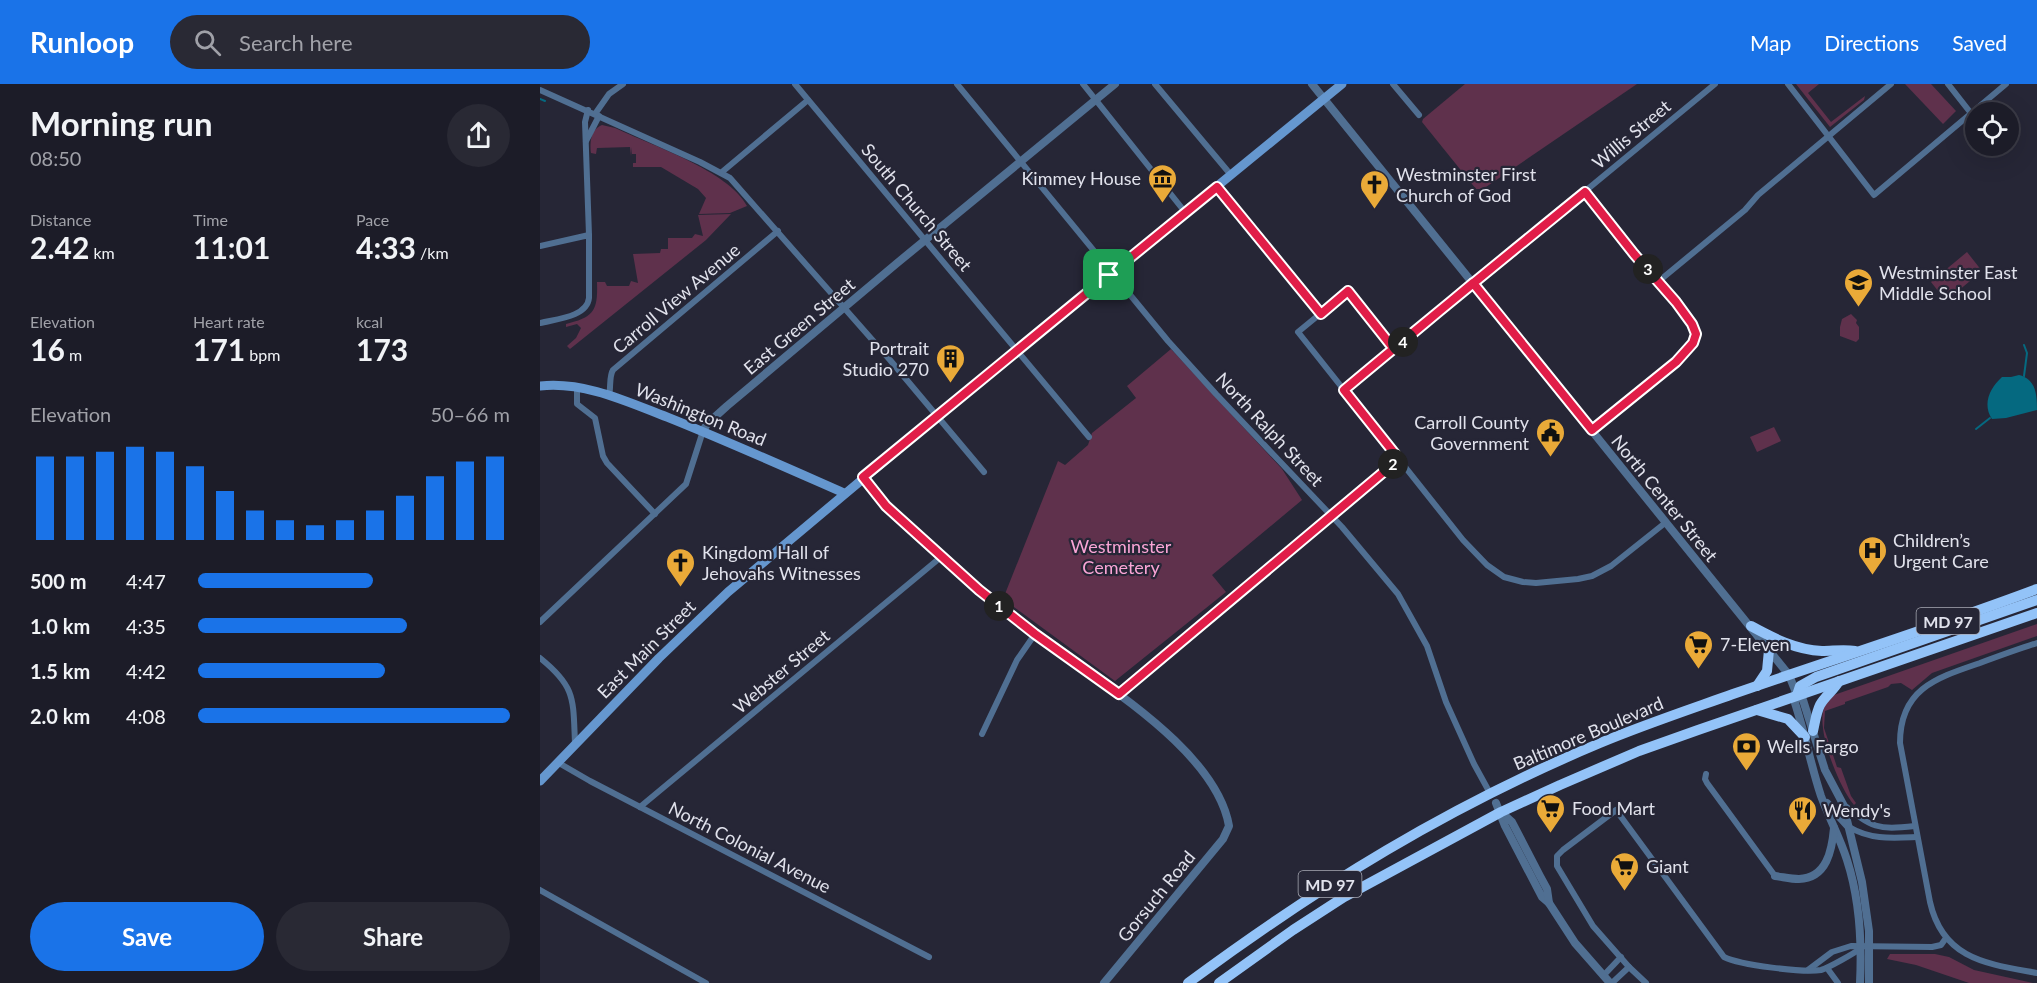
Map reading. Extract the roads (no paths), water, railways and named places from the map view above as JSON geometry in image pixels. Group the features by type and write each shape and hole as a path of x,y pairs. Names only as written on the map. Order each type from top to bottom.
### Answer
{"highway":[{"name":"Baltimore Boulevard","path":"1219,983 1344,897 1496,802 1601,742 2037,589"},
{"path":"1797,695 1800,686 1816,677 2037,600"},
{"name":"Baltimore Boulevard","path":"1188,983 1315,893 1409,836 1496,802 1797,695 2037,613"},
{"path":"1750,626 1779,641 1804,648 1821,651 1839,649 1858,651"},
{"path":"1757,686 1767,671 1769,650"},
{"path":"1756,710 1788,718 1809,734 1819,706 1833,692 1839,681"}],"main road":[{"name":"East Main Street","path":"540,781 690,627 808,523 825,503 844,493 1342,84"},
{"name":"Washington Road","path":"540,386 578,387 609,396 703,431 844,493"}],"street":[{"path":"540,323 582,311 587,307 589,235 585,122 609,94 623,84"},
{"name":"South Church Street","path":"795,84 1089,437"},
{"path":"1083,84 1185,212"},
{"name":"East Green Street","path":"540,622 686,484 707,424 1115,84"},
{"path":"1155,84 1231,175"},
{"name":"North Center Street","path":"1312,84 1789,675 1797,695 1795,703 1843,804 1849,827 1864,894 1865,947 1860,983"},
{"path":"1392,84 1419,116"},
{"name":"Willis Street","path":"1344,390 1715,84"},
{"path":"1788,84 1874,195 1965,116"},
{"path":"1659,281 1891,84"},
{"path":"1948,84 1965,106"},
{"path":"1983,102 2006,84"},
{"name":"North Ralph Street","path":"959,85 1168,341 1331,516 1398,594 1427,646 1458,730 1496,802"},
{"path":"540,90 722,172 730,178 890,360 984,472"},
{"path":"722,172 808,100"},
{"path":"586,142 594,113"},
{"path":"1217,187 1321,314"},
{"path":"1585,192 1634,254 1659,281 1694,327 1696,334 1695,341 1676,362 1592,430"},
{"name":"Carroll View Avenue","path":"609,396 612,386 610,377 613,370 778,231"},
{"path":"540,246 589,235"},
{"path":"1394,349 1348,291 1298,332 1473,551 1496,572 1512,580 1523,582 1549,582 1592,576 1611,566 1665,523"},
{"path":"578,387 577,404 595,418 605,460 655,514"},
{"path":"863,477 886,506 979,590 1035,634 1119,694 1399,459"},
{"name":"Webster Street","path":"640,807 941,557"},
{"path":"982,734 1017,660 1035,634"},
{"path":"2037,643 1936,679 1923,688 1910,703 1902,722 1900,743 1932,912 1947,938 1958,950 1973,958 2037,973"},
{"path":"540,658 559,674 571,694 575,743"},
{"name":"Gorsuch Road","path":"1104,983 1222,839 1229,826 1224,804 1208,778 1170,734 1119,694"},
{"name":"North Center Street","path":"1809,734 1821,797 1848,862 1854,885 1869,983"},
{"name":"North Colonial Avenue","path":"557,762 929,957"},
{"path":"1706,774 1707,783 1775,876 1801,879 1815,873 1828,861 1834,826"},
{"path":"1821,797 1849,827 1860,833 1881,838 1917,837"},
{"path":"1496,802 1505,826 1542,897 1549,903 1575,943 1611,983 1629,967"},
{"path":"1843,804 1875,827 1915,826"},
{"path":"1646,983 1593,926 1557,866 1557,856 1563,850 1616,810 1724,957 1795,970 1808,970 1827,968 1843,957 1852,956 1865,947"},
{"path":"540,890 706,983"},
{"path":"1808,970 1841,948 1851,946 1932,947 1941,945 1947,938"},
{"path":"1603,976 1621,957"},
{"path":"1827,968 1838,983"}],"water":[{"path":"2019,375 2032,384 2036,393 2037,410 1992,419 1988,402 1994,386 2002,377"}],"waterway":[{"path":"540,99 545,101"},
{"path":"2024,345 2027,353 2024,376"},
{"path":"1976,429 1990,418"}],"place":[{"name":"Kimmey House","path":"1162,204"},
{"name":"Westminster First Church of God","path":"1375,210"},
{"name":"Westminster East Middle School","path":"1858,308"},
{"name":"Portrait Studio 270","path":"950,384"},
{"name":"Carroll County Government","path":"1550,458"},
{"name":"Children’s Urgent Care","path":"1872,576"},
{"name":"Kingdom Hall of Jehovahs Witnesses","path":"681,588"},
{"name":"7-Eleven","path":"1699,670"},
{"name":"Wells Fargo","path":"1746,772"},
{"name":"Food Mart","path":"1551,834"},
{"name":"Wendy's","path":"1802,836"},
{"name":"Giant","path":"1625,892"}],"park label":[{"name":"Westminster Cemetery","path":"1121,556"}]}
